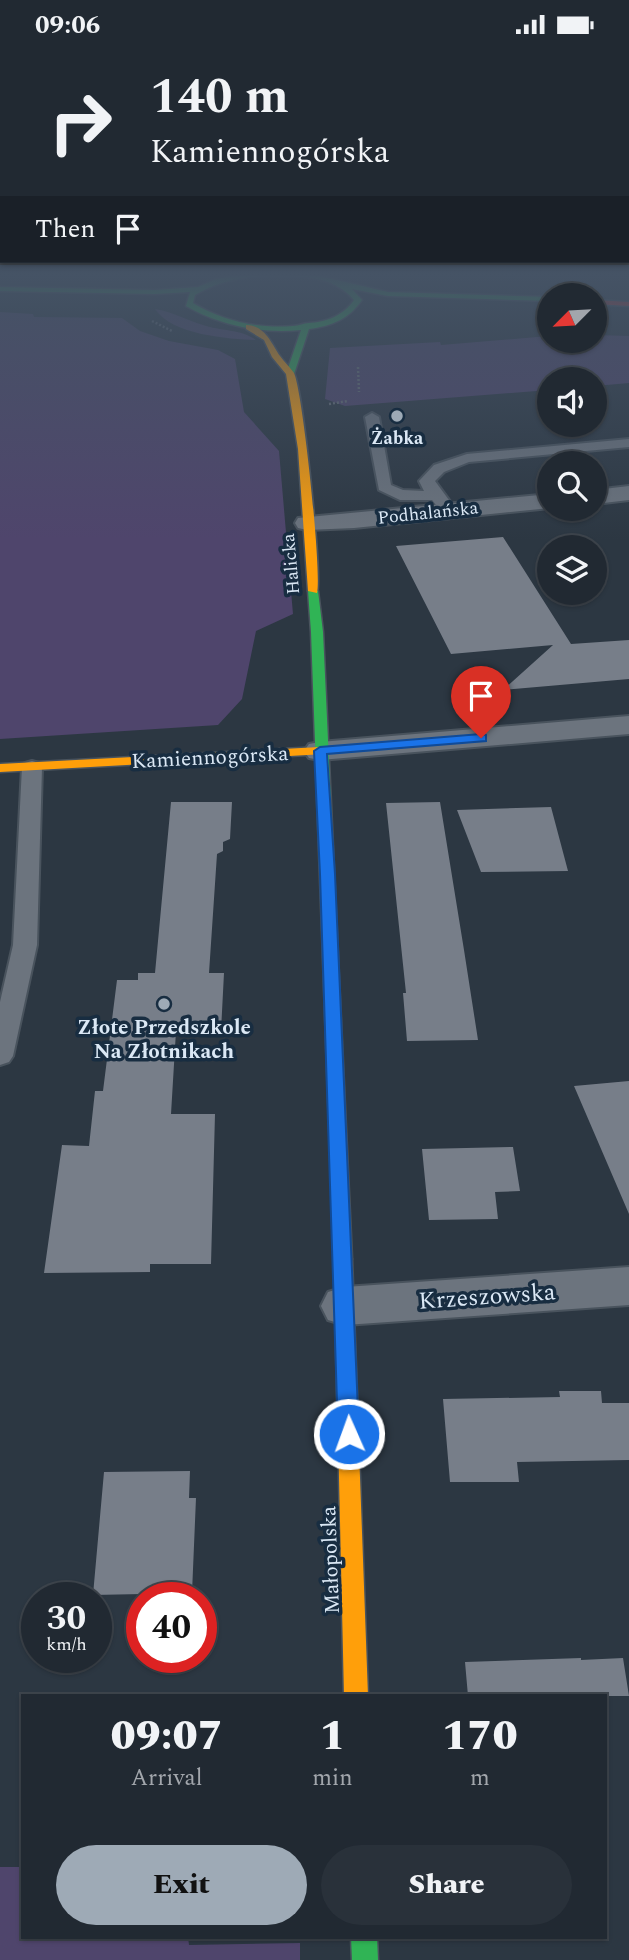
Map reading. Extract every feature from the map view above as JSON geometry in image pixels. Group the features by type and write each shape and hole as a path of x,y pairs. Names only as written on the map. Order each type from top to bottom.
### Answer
{"street":[{"name":"Halicka","path":"280,362 290,374 303,449 317,632 320,751"},
{"name":"Halicka","path":"290,374 296,362"},
{"path":"607,495 629,493"},
{"name":"Podhalańska","path":"307,523 444,503 537,501"},
{"name":"Kamiennogórska","path":"0,768 320,751 629,725"},
{"name":"Małopolska","path":"320,751 345,1306 356,1694"},
{"name":"Krzeszowska","path":"345,1306 629,1286"},
{"path":"364,1939 365,1960"}],"lane":[{"path":"372,417 384,487 400,495 444,503"},
{"path":"444,503 428,486 431,475 447,465 467,458 629,443"},
{"path":"0,1056 25,945 32,767"}],"path":[{"path":"296,404 342,403 356,398 359,395 358,367"}],"shaded area":[{"path":"0,362 236,362 244,412 279,451 293,614 256,631 242,699 218,725 0,739"},
{"path":"329,362 629,362 629,383 607,385 607,367 537,367 537,391 345,406 325,399"},
{"path":"0,1867 21,1867 21,1939 188,1939 189,1945 300,1943 300,1960 0,1960"}],"building":[{"path":"503,537 537,590 537,605 546,605 571,644 629,640 629,679 503,690 553,645 451,654 396,546"},
{"path":"171,802 232,802 230,839 223,842 223,851 217,854 209,973 224,973 221,1031 176,1031 171,1114 215,1114 211,1264 150,1264 150,1272 44,1273 62,1145 89,1146 95,1091 103,1091 117,980 138,980 138,973 155,973"},
{"path":"440,802 478,1040 407,1041 403,993 406,993 386,803"},
{"path":"551,807 568,871 481,872 457,810"},
{"path":"629,1081 629,1214 574,1086"},
{"path":"513,1147 520,1191 495,1192 498,1219 429,1220 422,1149"},
{"path":"559,1391 601,1391 602,1403 629,1403 629,1460 517,1462 519,1482 450,1482 443,1399 560,1397"},
{"path":"190,1471 189,1498 196,1498 192,1582 126,1582 126,1594 112,1595 112,1582 94,1582 104,1472"},
{"path":"623,1658 629,1696 468,1694 465,1662"}],"traffic: fast":[{"path":"290,374 294,362"},
{"path":"313,591 317,632 343,1259"},
{"path":"364,1939 365,1960"}],"traffic: slow":[{"path":"280,362 290,374 303,449 313,591"},
{"path":"0,768 320,751"},
{"path":"343,1259 356,1694"}],"place":[{"name":"Żabka","path":"397,416"},
{"name":"Złote Przedszkole Na Złotnikach","path":"164,1004"}],"route":[{"path":"349,1434 328,874 320,751 481,738"}]}
